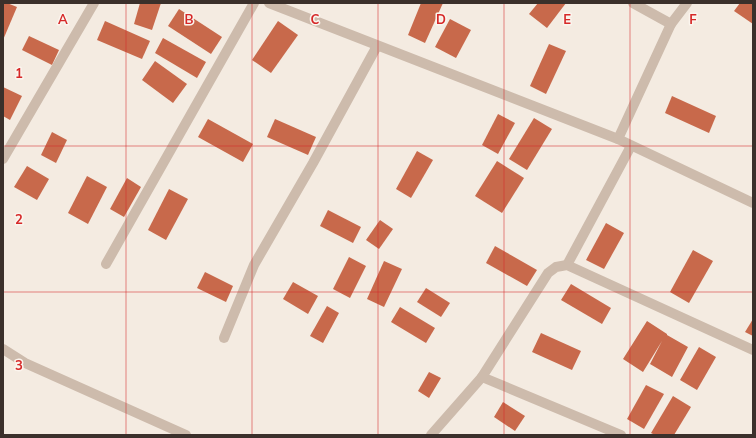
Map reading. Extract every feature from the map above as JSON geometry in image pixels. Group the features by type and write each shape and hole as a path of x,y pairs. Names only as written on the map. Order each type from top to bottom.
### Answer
{"street":[{"path":"3,159 94,3"},
{"path":"106,264 254,3"},
{"path":"269,3 618,139 753,203"},
{"path":"633,3 671,24"},
{"path":"618,139 671,24 687,3"},
{"path":"224,338 254,265 313,163 377,46"},
{"path":"567,265 631,146"},
{"path":"431,435 482,376 548,273 556,267 567,265 753,350"},
{"path":"3,349 25,363 186,435"},
{"path":"482,376 621,435"}],"building":[{"path":"3,3 17,7 3,40"},
{"path":"140,3 161,3 152,30 134,24"},
{"path":"421,3 443,3 425,43 408,35"},
{"path":"538,3 566,3 547,28 529,14"},
{"path":"740,3 753,3 753,24 734,11"},
{"path":"179,9 222,37 211,54 168,26"},
{"path":"450,19 471,30 456,58 435,47"},
{"path":"105,21 150,41 142,59 97,40"},
{"path":"278,21 298,35 271,73 252,60"},
{"path":"29,36 59,50 52,65 22,50"},
{"path":"163,38 206,62 197,78 155,53"},
{"path":"549,44 566,51 546,94 530,86"},
{"path":"155,61 187,84 173,103 142,80"},
{"path":"3,87 22,96 10,120 3,116"},
{"path":"672,96 716,116 709,133 665,113"},
{"path":"498,114 515,123 498,154 482,145"},
{"path":"534,118 552,129 527,170 509,159"},
{"path":"208,119 253,144 243,162 198,137"},
{"path":"275,119 316,137 308,155 267,137"},
{"path":"52,132 67,140 56,163 41,155"},
{"path":"417,151 433,160 411,198 396,189"},
{"path":"497,161 524,178 502,213 475,196"},
{"path":"27,166 49,179 37,200 14,187"},
{"path":"87,176 107,187 88,224 68,213"},
{"path":"127,178 141,187 124,217 110,209"},
{"path":"169,189 188,199 166,240 148,230"},
{"path":"328,210 361,227 353,243 320,226"},
{"path":"380,220 393,229 379,249 366,240"},
{"path":"606,223 624,233 604,269 586,260"},
{"path":"495,246 537,270 527,286 486,263"},
{"path":"693,250 713,261 689,303 670,292"},
{"path":"349,257 366,266 350,298 333,289"},
{"path":"384,261 402,269 384,307 367,299"},
{"path":"205,272 233,286 226,302 197,288"},
{"path":"293,282 318,296 308,314 283,299"},
{"path":"571,284 611,308 602,324 561,300"},
{"path":"426,288 450,303 441,317 417,302"},
{"path":"327,306 339,313 323,343 310,336"},
{"path":"400,307 435,328 426,343 391,322"},
{"path":"753,319 753,336 745,332"},
{"path":"647,321 688,347 672,377 650,364 662,341 643,372 623,359"},
{"path":"541,333 581,351 572,370 532,352"},
{"path":"699,347 716,357 697,390 680,380"},
{"path":"429,372 441,378 429,398 418,391"},
{"path":"646,385 664,394 644,429 627,419"},
{"path":"673,396 691,407 674,435 655,435 651,433"},
{"path":"503,402 525,416 515,431 494,417"}]}
